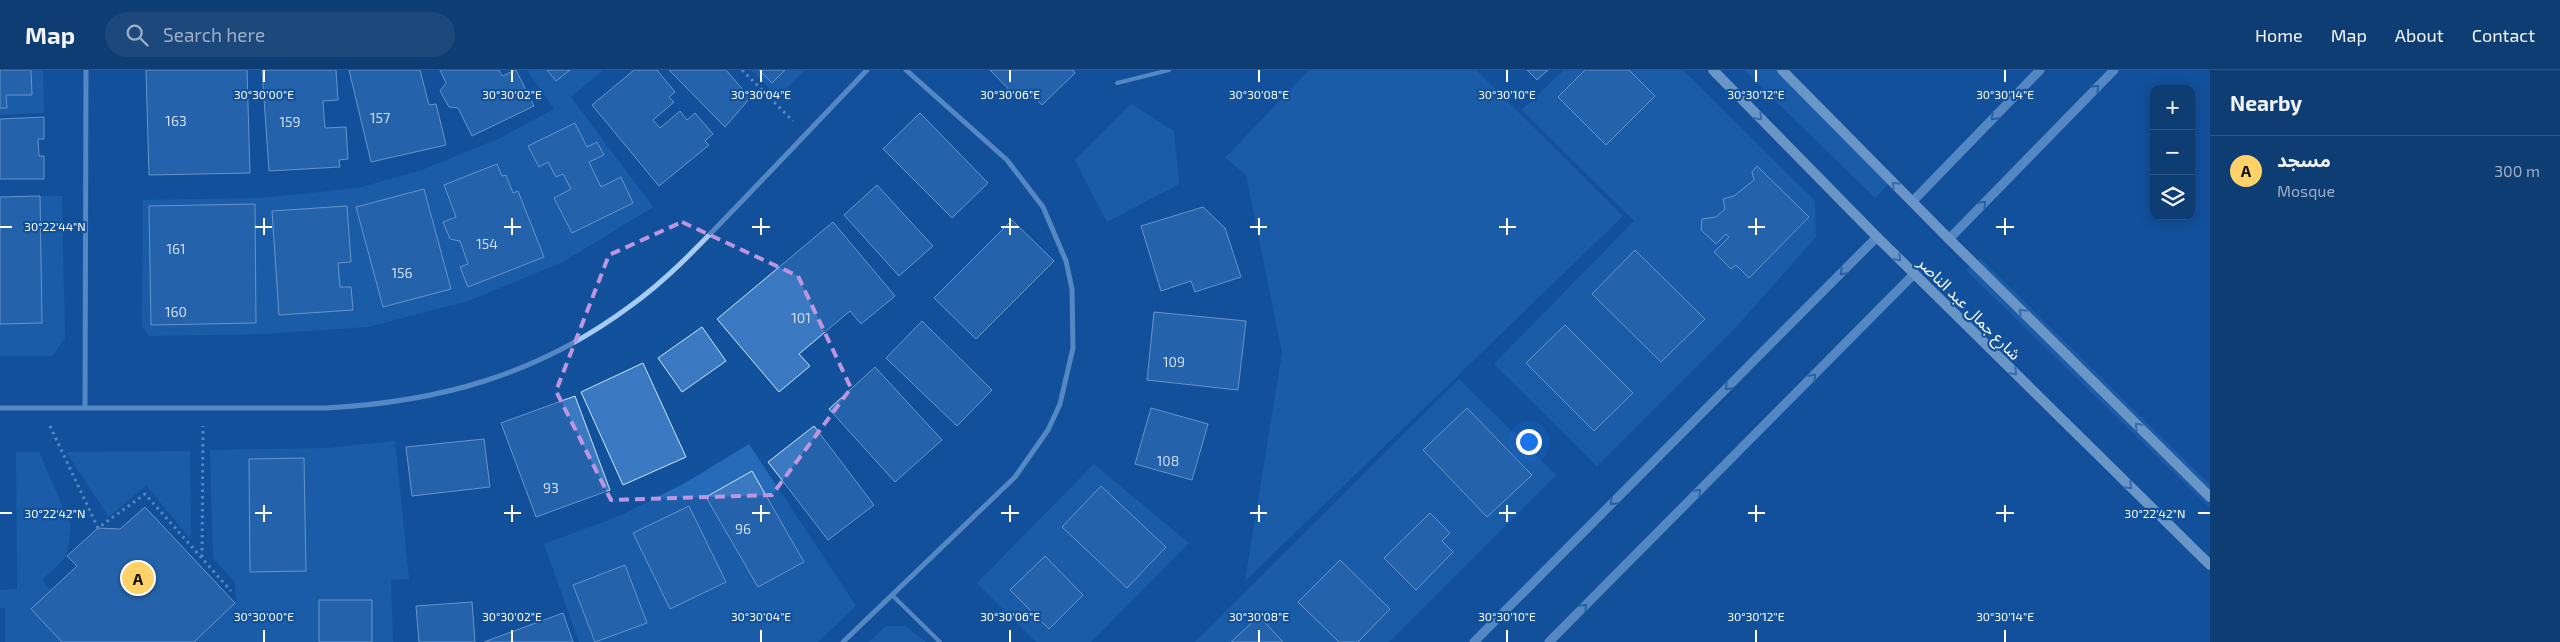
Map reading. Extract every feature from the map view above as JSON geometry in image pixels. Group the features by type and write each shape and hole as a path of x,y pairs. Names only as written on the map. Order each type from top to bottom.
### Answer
{"main road":[{"name":"شارع جمال عبد الناصر","path":"1712,70 1914,274 2210,565"},
{"name":"شارع جمال عبد الناصر","path":"1782,70 1949,239 2210,497"}],"street":[{"path":"84,408 86,70"},
{"path":"0,408 326,408 414,400 457,390 499,377 544,358 605,324 668,276 867,70"},
{"path":"843,642 1016,478 1048,430 1060,404 1073,348 1072,290 1066,261 1043,207 1026,182 1007,160 906,70"},
{"path":"1912,202 2040,70"},
{"path":"1949,239 2114,70"},
{"path":"1474,642 1877,237"},
{"path":"1549,642 1914,274"}],"lane":[{"path":"1117,83 1169,70"},
{"path":"892,595 940,642"}],"path":[{"path":"742,70 806,134"},
{"path":"42,408 98,528 145,494 231,591"},
{"path":"202,558 203,408"}],"highlighted area":[{"path":"682,222 798,276 851,388 772,495 611,500 556,391 609,255"}],"shaded area":[{"path":"0,70 43,70 44,113 0,115"},
{"path":"527,70 603,70 571,97 653,207 563,262 468,301 368,327 265,334 149,336 142,326 143,200 262,198 358,188 422,170 500,138 554,109"},
{"path":"751,70 805,70 778,97"},
{"path":"1309,70 1476,70 1623,216 1245,581 1282,353 1246,175 1225,158"},
{"path":"1564,70 1683,70 1815,201 1816,237 1738,325 1597,466 1494,364 1634,221 1522,110"},
{"path":"1744,70 1776,70 1890,182 1875,198"},
{"path":"1131,104 1174,131 1179,184 1107,222 1075,160"},
{"path":"40,196 62,196 65,338 52,356 0,356 0,324 41,323"},
{"path":"1980,258 2210,485 2210,508 1966,270"},
{"path":"1459,379 1556,475 1389,642 1195,642"},
{"path":"395,441 409,579 391,580 393,642 194,642 236,603 235,582 213,558 210,450 326,448"},
{"path":"749,444 856,606 818,642 579,642 544,544 617,517 685,483"},
{"path":"190,451 191,540 146,485 109,517 66,452"},
{"path":"16,452 39,452 71,526 67,556 42,580 51,591 62,642 5,642 5,608 0,608 0,590 17,589"},
{"path":"1094,464 1189,543 1091,642 1036,642 977,583"},
{"path":"886,626 905,626 926,642 869,642"}],"building":[{"path":"0,70 31,70 32,95 6,95 7,108 0,108"},
{"path":"146,70 247,70 250,173 149,175"},
{"path":"262,70 336,70 338,100 323,101 325,128 346,127 348,159 339,160 340,167 269,171"},
{"path":"349,70 420,70 429,105 436,104 446,145 371,162"},
{"path":"440,70 499,70 502,76 516,70 534,106 472,136 458,108 449,107 440,91 446,83"},
{"path":"547,70 570,70 556,81"},
{"path":"634,70 657,70 675,92 669,97 674,102 653,120 660,128 680,111 687,120 695,113 713,134 705,141 709,145 659,186 592,105"},
{"path":"669,70 726,70 750,98 725,127"},
{"path":"759,70 785,70 772,83"},
{"path":"990,70 1073,70 1075,73 1042,105 1033,96 1029,99 1024,94 1018,99"},
{"path":"1527,70 1548,70 1537,80"},
{"path":"1585,70 1629,70 1655,96 1606,145 1558,97"},
{"path":"920,113 988,183 952,218 883,149"},
{"path":"44,117 44,139 38,139 39,156 44,156 44,179 0,179 0,119"},
{"path":"575,123 587,147 597,142 604,155 589,162 601,187 621,177 633,203 572,233 554,198 571,189 563,174 556,177 548,162 539,167 528,146"},
{"path":"497,164 502,176 506,175 513,193 518,191 544,257 468,287 460,267 468,264 460,241 450,239 443,222 456,217 444,185"},
{"path":"1757,166 1809,217 1749,278 1736,265 1731,269 1714,252 1729,237 1726,234 1716,244 1701,230 1702,219 1716,217 1725,209 1723,199 1734,196 1754,180 1752,172"},
{"path":"877,185 933,246 899,276 844,215"},
{"path":"424,189 451,289 383,307 356,207"},
{"path":"40,196 42,323 0,324 0,197"},
{"path":"255,204 256,323 151,325 149,206"},
{"path":"347,206 351,262 338,263 340,287 351,287 353,310 279,315 272,211"},
{"path":"1203,207 1225,228 1241,277 1195,292 1191,281 1161,291 1141,226"},
{"path":"1012,220 1054,261 976,339 934,298"},
{"path":"833,222 895,296 861,324 850,311 799,354 810,366 779,392 717,319"},
{"path":"1635,250 1705,319 1661,362 1592,294"},
{"path":"1154,312 1246,321 1238,390 1147,380"},
{"path":"922,321 992,390 957,426 886,358"},
{"path":"1565,325 1633,393 1594,431 1526,363"},
{"path":"702,327 726,361 682,392 658,358"},
{"path":"643,363 686,457 623,485 581,392"},
{"path":"875,367 942,440 895,482 829,409"},
{"path":"575,396 610,490 536,517 501,423"},
{"path":"1151,408 1208,424 1192,480 1135,464"},
{"path":"1467,408 1532,475 1487,517 1423,450"},
{"path":"814,426 874,505 828,540 768,462"},
{"path":"484,439 490,487 412,496 406,447"},
{"path":"304,458 306,571 250,572 249,459"},
{"path":"752,471 804,562 758,587 706,497"},
{"path":"1101,486 1166,547 1127,588 1062,527"},
{"path":"689,506 726,582 670,609 633,533"},
{"path":"145,507 235,603 194,642 62,642 31,609 77,566 67,556 98,528 120,529"},
{"path":"1430,513 1450,533 1442,541 1453,552 1416,590 1384,558"},
{"path":"1045,556 1083,595 1049,629 1010,590"},
{"path":"1340,560 1390,609 1358,642 1339,642 1298,602"},
{"path":"625,565 647,623 595,642 573,585"},
{"path":"319,600 372,600 372,642 319,642"},
{"path":"472,602 475,642 419,642 416,606"},
{"path":"563,613 573,642 484,642"},
{"path":"1259,616 1283,642 1231,642"}],"place":[{"name":"مسجد","path":"138,578"}]}
